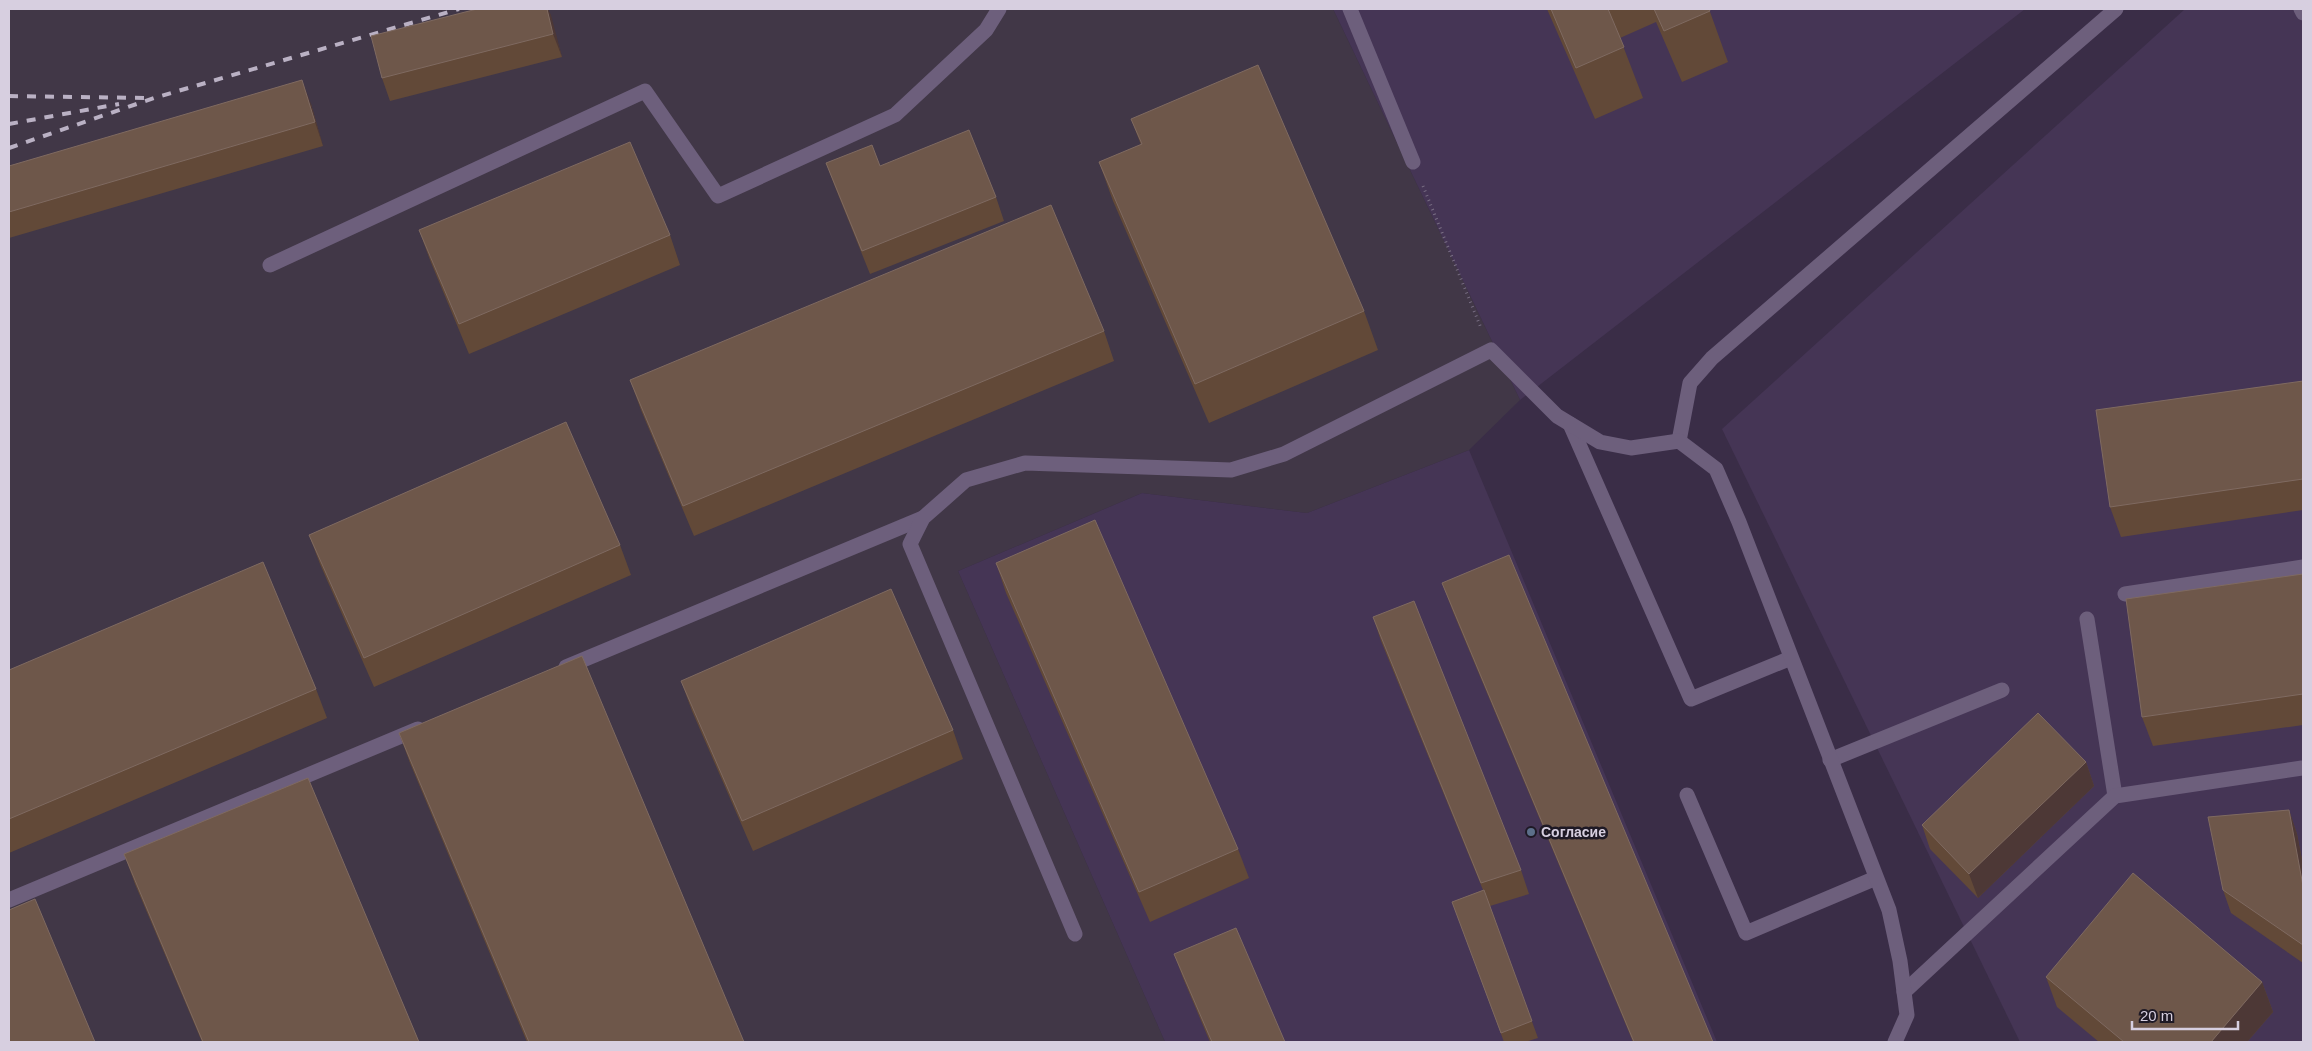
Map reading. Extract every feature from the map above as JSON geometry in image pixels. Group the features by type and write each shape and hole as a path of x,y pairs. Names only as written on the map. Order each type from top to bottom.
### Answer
{"street":[{"path":"270,265 645,91 718,196 895,115 986,30 999,9"},
{"path":"1350,9 1413,162"},
{"path":"1679,442 1690,383 1712,358 2116,9"},
{"path":"2301,9 2303,13"},
{"path":"548,674 923,518 966,480 1025,463 1230,470 1284,454 1490,350 1557,416 1600,442 1631,448 1679,442 1716,469 1889,910 1900,961 1907,1015 1895,1042"},
{"path":"1570,424 1691,699 1791,658"},
{"path":"923,518 910,544 1075,934"},
{"path":"2125,594 2303,567"},
{"path":"2087,620 2115,796"},
{"path":"1830,760 2002,690"},
{"path":"9,900 430,724"},
{"path":"1904,992 2115,796 2302,768"},
{"path":"1687,795 1746,933 1876,878"}],"path":[{"path":"1413,162 1490,350"}],"shaded area":[{"path":"9,9 1333,9 1520,400 1469,450 1307,513 1142,493 958,571 1165,1042 9,1042"},
{"path":"1333,9 2025,9 1520,400"},
{"path":"2185,9 2303,9 2303,1042 2020,1042 1722,429"},
{"path":"1469,450 1717,1042 1165,1042 958,571 1142,493 1307,513"}],"building":[{"path":"477,9 547,9 553,34 382,78 371,36"},
{"path":"1551,9 1608,9 1624,47 1576,68"},
{"path":"1654,9 1709,9 1710,11 1664,31"},
{"path":"1258,65 1364,311 1195,384 1099,162 1142,144 1131,119"},
{"path":"302,80 315,122 9,212 9,166"},
{"path":"969,130 996,197 862,251 826,163 872,145 880,166"},
{"path":"630,142 670,235 459,324 419,230"},
{"path":"1051,205 1104,331 683,506 630,380"},
{"path":"2303,381 2303,479 2110,507 2096,410"},
{"path":"566,422 620,545 364,658 309,535"},
{"path":"1095,520 1238,849 1139,892 996,563"},
{"path":"1509,555 1713,1042 1634,1042 1442,583"},
{"path":"263,562 316,689 9,819 9,670"},
{"path":"2303,574 2303,694 2142,717 2126,599"},
{"path":"891,589 953,730 742,821 681,681"},
{"path":"1414,601 1521,870 1481,883 1373,617"},
{"path":"582,656 744,1042 529,1042 399,733"},
{"path":"2038,713 2086,762 1969,874 1922,825"},
{"path":"308,778 419,1042 203,1042 124,854"},
{"path":"2289,810 2303,886 2303,945 2223,890 2208,817"},
{"path":"2133,873 2262,982 2211,1042 2124,1042 2046,977"},
{"path":"1484,890 1532,1021 1501,1033 1452,902"},
{"path":"35,899 95,1042 9,1042 9,910"},
{"path":"1236,928 1285,1042 1212,1042 1174,954"}],"railway":[{"path":"9,148 154,98 459,9"},
{"path":"9,96 147,98"},
{"path":"9,124 119,104"}],"place":[{"name":"Согласие","path":"1531,832"}]}
